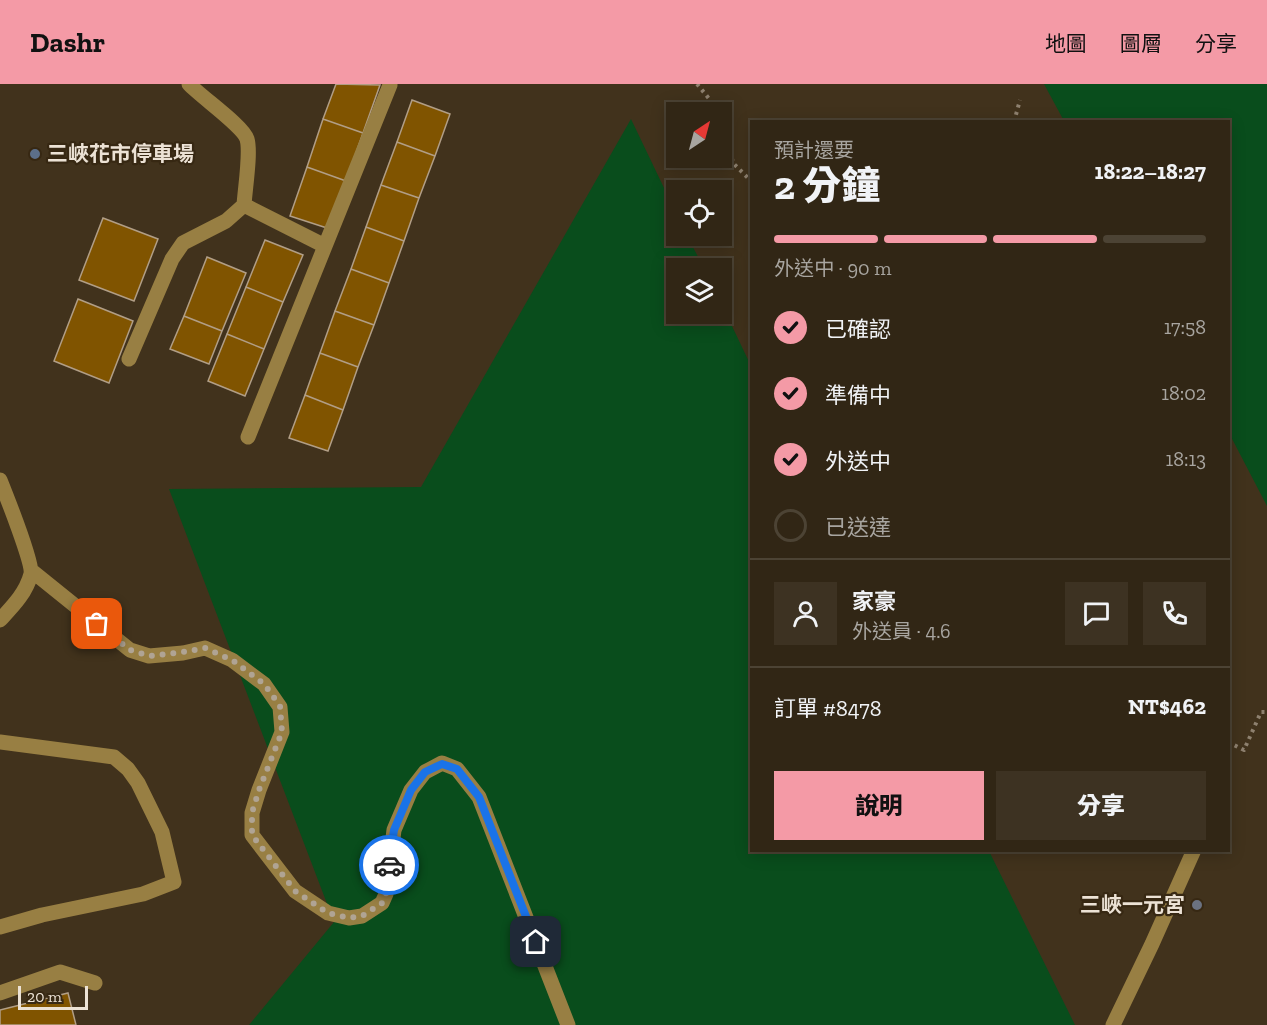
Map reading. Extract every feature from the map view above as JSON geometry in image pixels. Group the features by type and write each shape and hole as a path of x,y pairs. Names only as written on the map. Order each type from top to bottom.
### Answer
{"lane":[{"path":"129,359 172,259 183,243 226,221 244,205 247,137 189,84"},
{"path":"248,437 390,85"},
{"path":"244,205 325,246"},
{"path":"0,480 32,571 130,650 149,656 205,648 232,660 264,684 280,706 282,732 252,813 252,835 295,891 328,913 349,918 362,916 382,903 386,894 394,830 411,790 425,772 442,764 457,769 479,797 568,1025"},
{"path":"0,620 24,593 32,571"},
{"path":"0,742 114,757 128,769 138,783 162,832 174,882 142,894 42,915 0,927"},
{"path":"1113,1025 1193,852"},
{"path":"0,993 60,972 95,983"}],"path":[{"path":"697,84 712,102"},
{"path":"1015,120 1020,100"},
{"path":"732,159 733,163 750,181"},
{"path":"1230,743 1244,750 1261,712 1267,712"}],"green space":[{"path":"1044,84 1267,84 1267,506 1230,435 1230,120 1063,120"},
{"path":"631,119 666,192 666,246 692,246 699,258 666,258 666,324 731,324 750,364 750,852 989,852 1075,1025 249,1025 334,922 169,489 421,487"}],"building":[{"path":"336,84 380,85 363,133 323,119"},
{"path":"412,100 450,114 435,156 397,142"},
{"path":"323,119 363,133 346,181 307,167"},
{"path":"397,142 435,156 419,198 381,185"},
{"path":"307,167 346,181 330,229 290,216"},
{"path":"381,185 419,198 404,241 366,227"},
{"path":"103,218 158,239 134,301 79,280"},
{"path":"366,227 404,241 389,283 351,269"},
{"path":"265,240 303,255 283,302 246,287"},
{"path":"207,257 246,273 222,331 184,316"},
{"path":"351,269 389,283 374,325 335,311"},
{"path":"246,287 283,302 264,349 227,334"},
{"path":"78,299 133,321 109,383 54,361"},
{"path":"335,311 374,325 358,367 320,353"},
{"path":"184,316 222,331 209,364 170,349"},
{"path":"227,334 264,349 245,396 208,381"},
{"path":"320,353 358,367 343,410 305,395"},
{"path":"305,395 343,410 328,451 289,438"},
{"path":"68,993 76,1025 0,1025 0,1010"}],"way so far":[{"path":"97,624 130,650 149,656 205,648 232,660 264,684 280,706 282,732 252,813 252,835 295,891 328,913 349,918 362,916 382,903 386,894 389,865"}],"place":[{"name":"三峽花市停車場","path":"35,154"},
{"name":"三峽一元宮","path":"1197,905"}],"route":[{"path":"389,865 394,830 411,790 425,772 442,764 457,769 479,797 536,942"}]}
